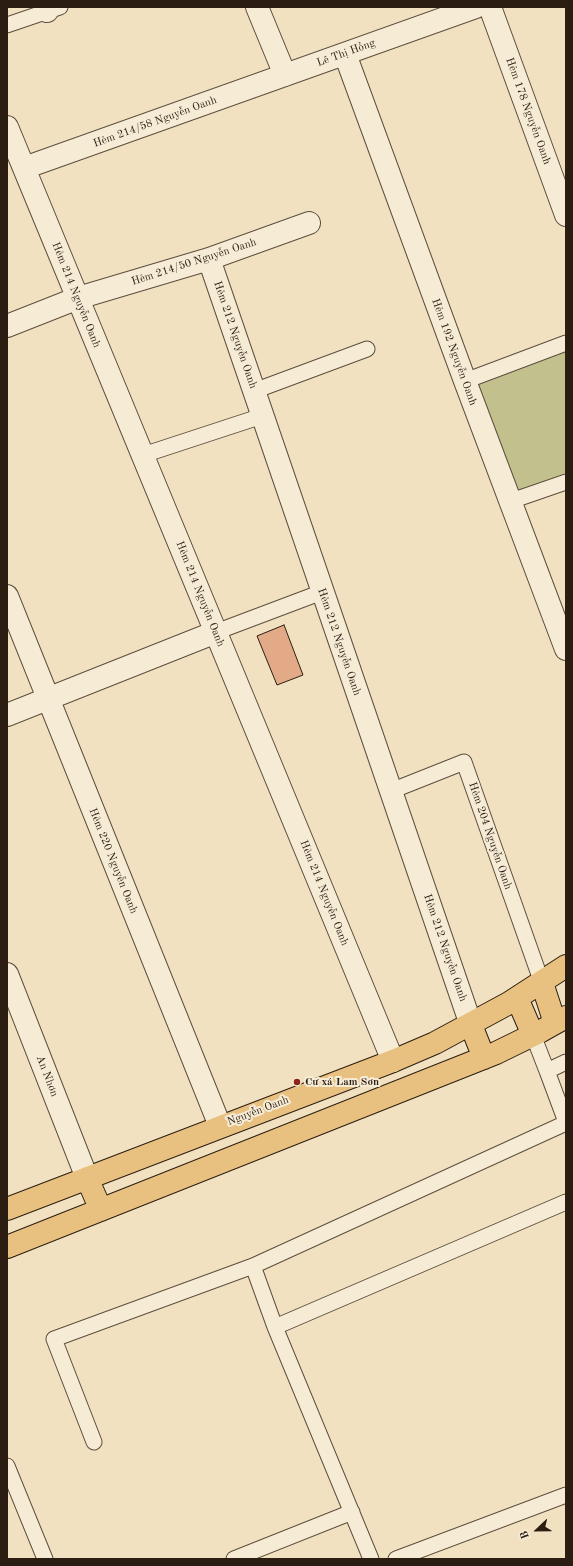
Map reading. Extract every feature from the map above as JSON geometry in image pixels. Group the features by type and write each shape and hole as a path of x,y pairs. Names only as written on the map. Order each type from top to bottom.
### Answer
{"main road":[{"name":"Nguyễn Oanh","path":"7,1209 393,1060 435,1042 471,1025 518,998 566,966"},
{"path":"7,1247 484,1058 533,1035 561,1020 542,983"},
{"path":"518,998 533,1035"},
{"path":"471,1025 484,1058"},
{"path":"87,1178 101,1210"}],"street":[{"path":"257,7 285,75"},
{"name":"Lê Thị Hồng","path":"285,75 476,7"},
{"name":"Hẻm 178 Nguyễn Oanh","path":"490,7 566,215"},
{"name":"Hẻm 192 Nguyễn Oanh","path":"345,54 465,381 566,649"},
{"name":"Hẻm 214/58 Nguyễn Oanh","path":"24,168 285,75"},
{"name":"Hẻm 214 Nguyễn Oanh","path":"7,127 393,1060"},
{"name":"Hẻm 214/50 Nguyễn Oanh","path":"7,326 78,298 209,259 309,223"},
{"name":"Hẻm 212 Nguyễn Oanh","path":"209,259 471,1025"},
{"name":"Hẻm 220 Nguyễn Oanh","path":"7,596 220,1126"},
{"path":"7,715 216,632"},
{"name":"An Nhơn","path":"7,974 14,1011 87,1178"}],"lane":[{"path":"7,25 51,8"},
{"path":"465,381 566,343"},
{"path":"254,391 367,349"},
{"path":"143,456 262,416"},
{"path":"510,501 566,482"},
{"path":"216,632 322,592"},
{"name":"Hẻm 204 Nguyễn Oanh","path":"390,791 464,762 542,983"},
{"path":"94,1442 54,1339 253,1266 566,1123 533,1035"},
{"path":"547,1071 566,1062"},
{"path":"275,1327 566,1202"},
{"path":"253,1266 275,1327 371,1559"},
{"path":"7,1466 45,1559"},
{"path":"396,1559 566,1494"},
{"path":"234,1559 352,1512"}],"shaded area":[{"path":"566,349 566,473 516,492 474,383"}],"building":[{"path":"284,625 303,675 277,685 257,636"}],"place":[{"name":"Cư xá Lam Sơn","path":"297,1082"}]}
